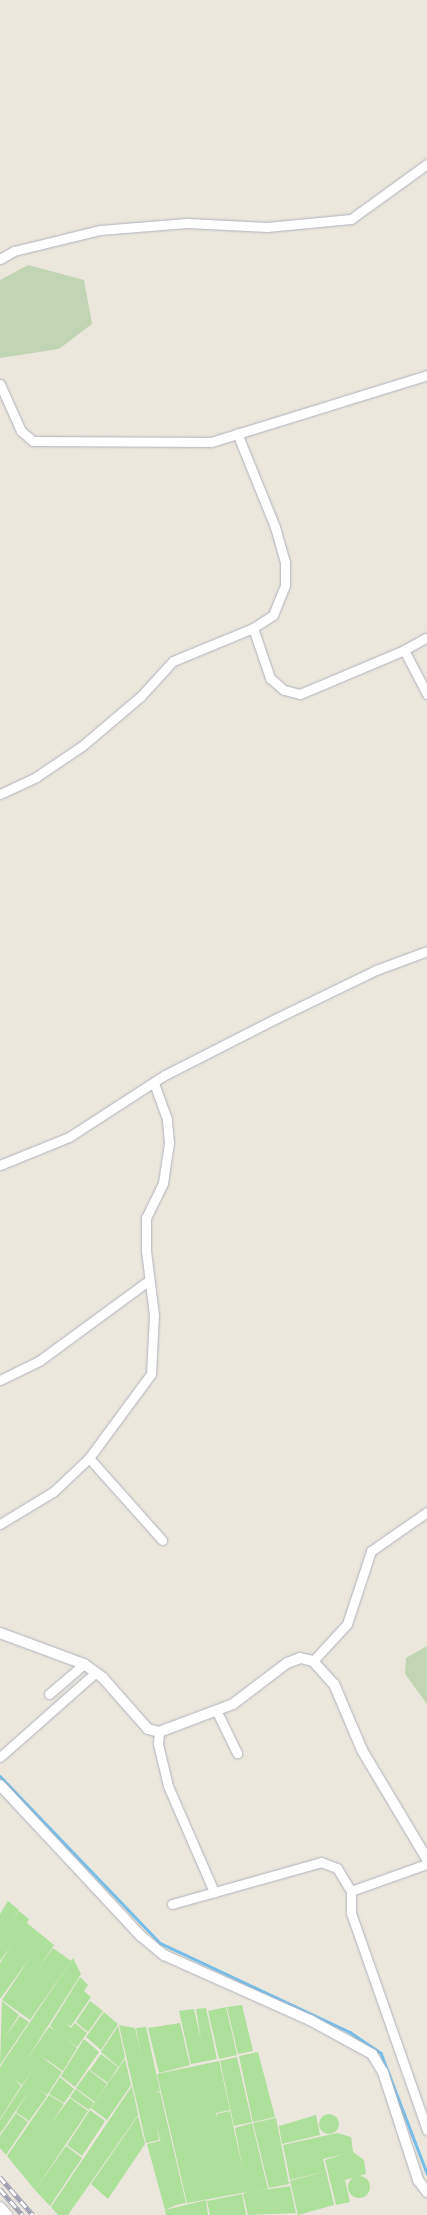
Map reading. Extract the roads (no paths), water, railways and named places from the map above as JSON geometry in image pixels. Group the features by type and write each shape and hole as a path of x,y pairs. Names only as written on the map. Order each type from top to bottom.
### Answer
{"street":[{"path":"0,259 14,251 100,230 187,224 267,227 352,219 427,164"},
{"path":"0,384 20,431 33,441 211,442 427,376"},
{"path":"0,794 36,777 82,746 141,696 173,661 253,628 273,615 285,585 285,562 275,527 237,433"},
{"path":"253,628 270,678 284,690 300,694 404,650 427,637"},
{"path":"404,650 427,694"},
{"path":"0,1165 69,1137 154,1083 341,987 427,951"},
{"path":"0,1524 52,1492 89,1458 151,1374 154,1315 148,1280 146,1218 151,1200 162,1183 169,1143 167,1119 154,1083"},
{"path":"0,1380 39,1361 148,1280"},
{"path":"89,1458 162,1540"},
{"path":"313,1661 347,1624 371,1551 427,1512"},
{"path":"0,1633 84,1664 95,1673 148,1729 159,1732 217,1712 288,1663 300,1658 313,1661 334,1684 362,1750 427,1859"},
{"path":"49,1694 84,1664"},
{"path":"0,1757 95,1673"},
{"path":"217,1712 237,1753"},
{"path":"159,1732 158,1744 168,1786 214,1892"},
{"path":"0,1785 158,1951 333,2032 372,2054 383,2072 426,2195"},
{"path":"172,1904 321,1862 337,1868 351,1891 351,1913 427,2130"},
{"path":"351,1891 427,1864"},
{"path":"0,2207 6,2215"}],"waterway":[{"path":"0,1776 160,1943 350,2032 381,2053 427,2173"}],"railway":[{"path":"0,2177 33,2215"},
{"path":"0,2189 23,2215"}]}
